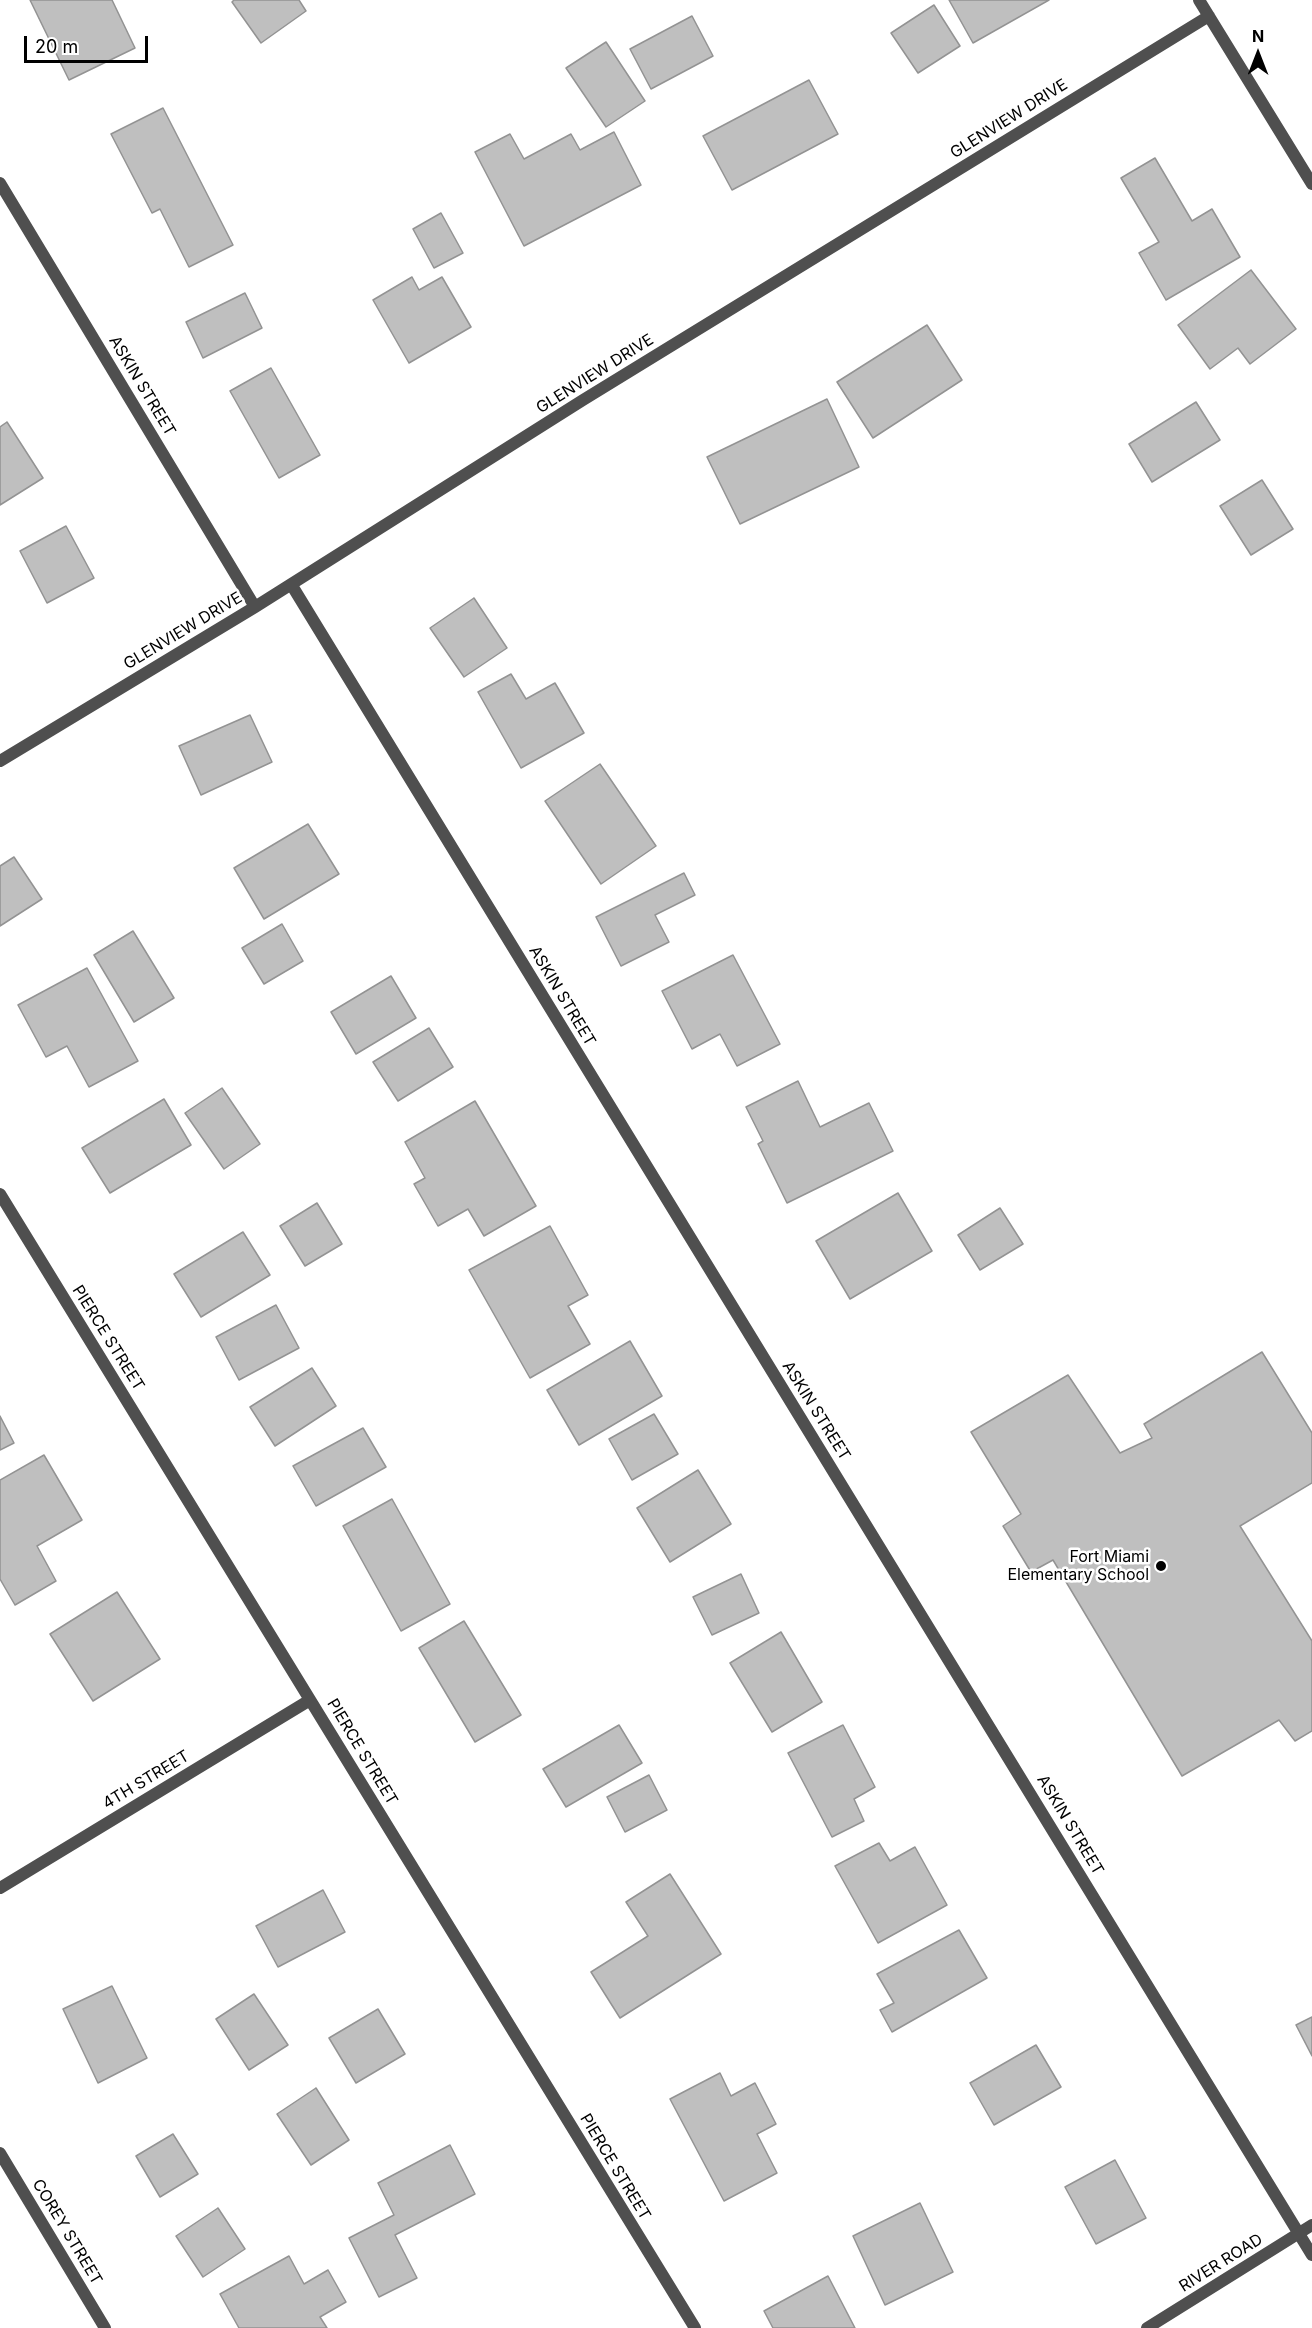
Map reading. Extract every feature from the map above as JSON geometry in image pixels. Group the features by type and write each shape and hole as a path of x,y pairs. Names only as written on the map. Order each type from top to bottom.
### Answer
{"street":[{"path":"1199,0 1312,184"},
{"name":"GLENVIEW DRIVE","path":"0,761 255,607 603,388 1209,16"},
{"name":"ASKIN STREET","path":"0,183 255,607"},
{"name":"ASKIN STREET","path":"291,584 1312,2255"},
{"name":"PIERCE STREET","path":"0,1194 695,2328"},
{"name":"4TH STREET","path":"0,1888 310,1700"},
{"name":"COREY STREET","path":"0,2153 105,2328"},
{"name":"RIVER ROAD","path":"1147,2328 1312,2225"}],"building":[{"path":"30,0 112,0 135,48 69,80"},
{"path":"234,0 299,0 306,11 261,43 232,2"},
{"path":"949,0 1049,0 973,43"},
{"path":"934,5 960,46 918,73 891,33"},
{"path":"692,16 713,56 651,89 630,49"},
{"path":"606,42 645,101 606,127 566,68"},
{"path":"809,80 838,134 732,190 703,136"},
{"path":"163,108 233,245 189,267 160,209 152,213 111,134"},
{"path":"614,132 641,185 524,246 475,152 510,134 524,159 571,134 580,150"},
{"path":"1155,158 1192,221 1212,209 1240,257 1166,300 1139,253 1159,242 1121,178"},
{"path":"441,213 463,253 434,268 413,229"},
{"path":"1251,270 1296,329 1250,364 1238,348 1210,369 1178,325"},
{"path":"412,277 419,290 442,277 471,327 409,363 373,300"},
{"path":"245,293 262,328 203,358 186,322"},
{"path":"927,325 962,380 873,438 837,382"},
{"path":"271,368 320,455 279,478 230,391"},
{"path":"827,399 859,467 740,524 707,457"},
{"path":"1196,402 1220,440 1152,482 1129,444"},
{"path":"7,422 43,478 0,505 0,427"},
{"path":"1262,480 1293,529 1251,555 1220,506"},
{"path":"66,526 94,578 47,603 20,551"},
{"path":"474,598 507,648 464,677 430,628"},
{"path":"511,674 526,699 555,683 584,733 521,768 478,692"},
{"path":"250,715 272,762 201,795 179,746"},
{"path":"600,764 656,846 601,884 545,801"},
{"path":"308,824 339,874 264,919 234,868"},
{"path":"14,857 42,899 0,926 0,866"},
{"path":"684,873 695,895 655,915 669,942 621,966 596,917"},
{"path":"282,924 303,961 264,984 242,948"},
{"path":"133,931 174,998 134,1022 94,955"},
{"path":"733,955 780,1044 737,1066 720,1034 692,1049 662,991"},
{"path":"87,968 138,1061 89,1087 67,1046 46,1057 18,1005"},
{"path":"391,976 416,1018 356,1054 331,1012"},
{"path":"429,1028 453,1067 398,1101 373,1062"},
{"path":"798,1081 820,1127 869,1103 893,1151 787,1203 758,1144 763,1141 746,1107"},
{"path":"222,1088 260,1144 224,1169 185,1113"},
{"path":"164,1099 191,1145 110,1193 82,1148"},
{"path":"475,1101 536,1206 484,1236 468,1209 438,1226 414,1184 425,1178 405,1142"},
{"path":"898,1193 932,1251 850,1299 816,1241"},
{"path":"317,1203 342,1244 305,1266 280,1226"},
{"path":"1000,1208 1023,1244 980,1270 958,1235"},
{"path":"550,1226 588,1295 568,1306 590,1344 530,1378 469,1270"},
{"path":"243,1232 270,1275 201,1317 174,1274"},
{"path":"276,1305 299,1348 239,1380 216,1337"},
{"path":"630,1341 662,1396 579,1445 547,1390"},
{"name":"Fort Miami Elementary School","path":"1262,1352 1312,1433 1312,1483 1240,1526 1312,1641 1312,1731 1295,1741 1279,1720 1182,1776 1053,1560 1031,1572 1003,1526 1021,1514 971,1432 1068,1375 1120,1453 1152,1438 1144,1424"},
{"path":"312,1368 336,1406 275,1446 250,1407"},
{"path":"654,1414 678,1454 632,1480 609,1439"},
{"path":"0,1416 14,1443 0,1450"},
{"path":"363,1428 386,1467 316,1506 293,1466"},
{"path":"44,1455 82,1520 37,1546 56,1581 15,1605 0,1579 0,1480"},
{"path":"698,1470 731,1524 670,1562 637,1508"},
{"path":"392,1499 450,1604 401,1631 343,1526"},
{"path":"741,1574 759,1613 712,1635 693,1597"},
{"path":"117,1592 160,1659 93,1701 50,1634"},
{"path":"464,1621 521,1715 475,1742 419,1648"},
{"path":"781,1632 822,1702 772,1732 730,1663"},
{"path":"619,1725 642,1763 566,1807 543,1769"},
{"path":"843,1725 875,1787 854,1799 864,1821 832,1837 788,1753"},
{"path":"649,1775 667,1810 625,1832 607,1797"},
{"path":"879,1843 890,1861 915,1847 947,1905 878,1943 835,1866"},
{"path":"670,1874 721,1954 620,2018 591,1972 648,1936 626,1902"},
{"path":"323,1890 345,1932 278,1967 256,1926"},
{"path":"959,1930 987,1978 892,2032 880,2010 894,2003 877,1974"},
{"path":"112,1986 147,2058 98,2083 63,2009"},
{"path":"254,1994 288,2045 249,2070 216,2019"},
{"path":"378,2009 405,2054 356,2083 329,2038"},
{"path":"1312,2017 1312,2056 1296,2025"},
{"path":"1036,2045 1061,2087 994,2125 970,2083"},
{"path":"720,2073 731,2096 755,2083 776,2124 757,2134 777,2173 724,2201 670,2099"},
{"path":"316,2088 349,2140 311,2165 277,2114"},
{"path":"173,2134 198,2174 160,2197 136,2156"},
{"path":"450,2145 475,2194 395,2235 417,2278 379,2297 349,2238 394,2215 378,2183"},
{"path":"1115,2160 1146,2218 1096,2244 1065,2187"},
{"path":"920,2203 953,2272 885,2305 853,2236"},
{"path":"218,2208 245,2249 203,2277 176,2236"},
{"path":"289,2256 304,2284 328,2270 346,2302 320,2317 327,2328 239,2328 220,2294"},
{"path":"828,2276 855,2328 773,2328 764,2311"}],"place":[{"name":"Fort Miami Elementary School","path":"1161,1566"}]}
